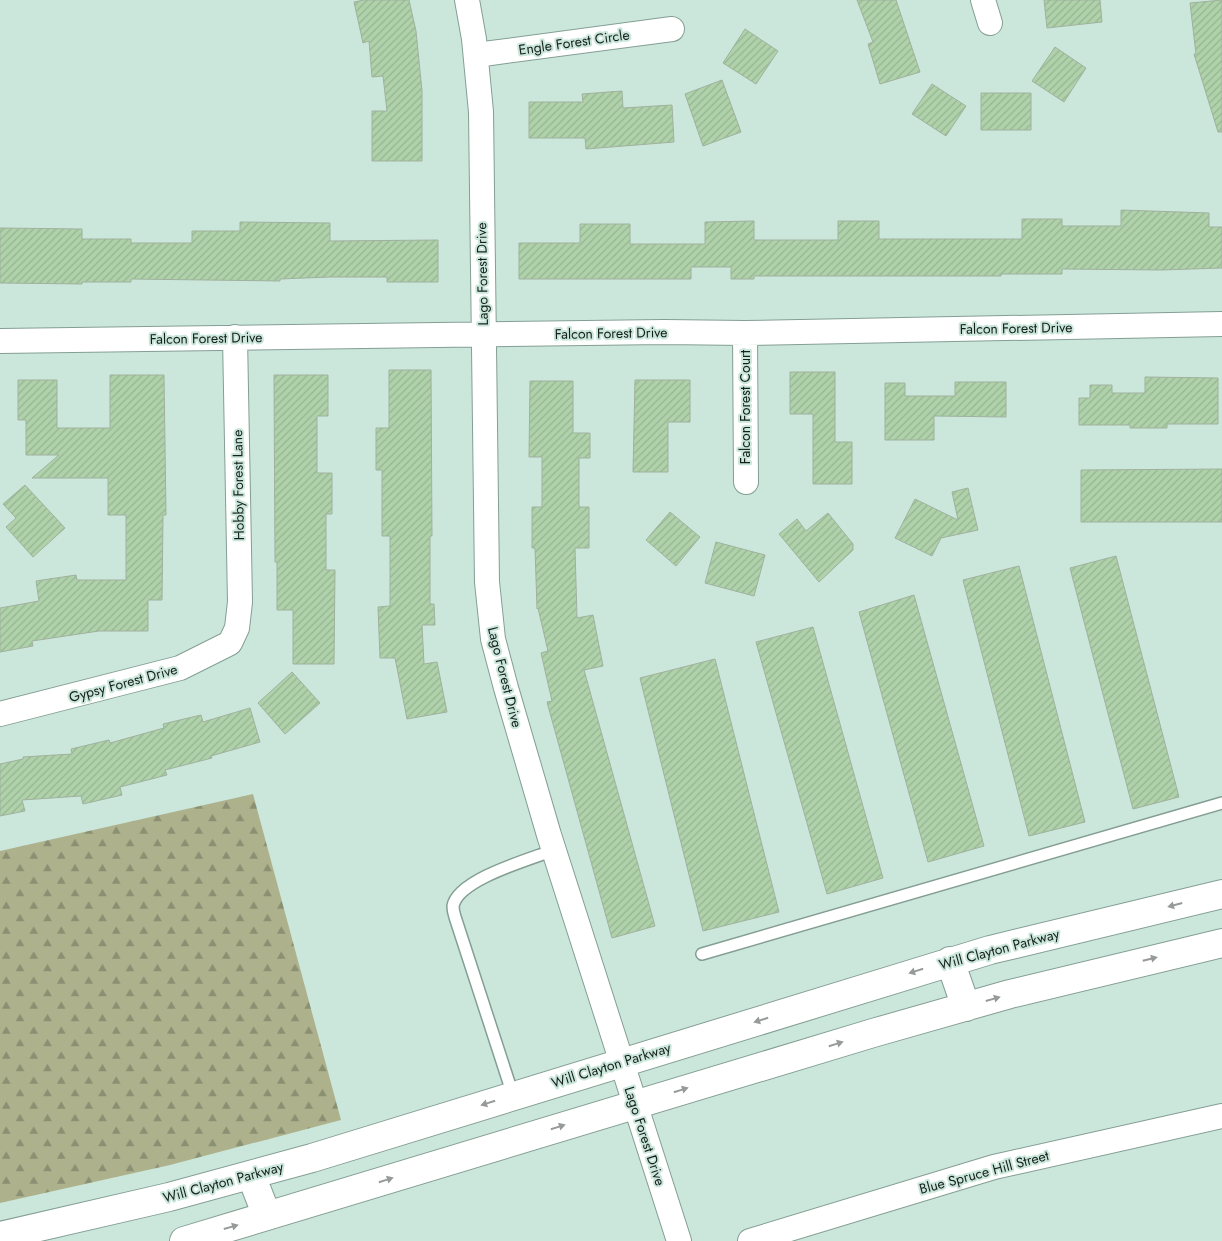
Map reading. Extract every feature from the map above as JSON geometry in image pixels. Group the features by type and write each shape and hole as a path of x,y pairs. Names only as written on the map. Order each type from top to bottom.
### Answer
{"main road":[{"name":"Will Clayton Parkway","path":"0,1236 169,1197 312,1158 950,961 1019,942 1222,894"},
{"path":"184,1241 634,1104 966,1007 1222,943"},
{"path":"950,961 966,1007"},
{"path":"250,1175 267,1216"}],"street":[{"name":"Lago Forest Drive","path":"466,0 476,55 481,112 487,582 494,639 554,850 679,1241"},
{"path":"983,0 990,23"},
{"name":"Engle Forest Circle","path":"476,55 672,29"},
{"name":"Falcon Forest Drive","path":"0,342 235,337 664,332 745,333 1222,324"},
{"name":"Falcon Forest Court","path":"745,333 746,482"},
{"name":"Hobby Forest Lane","path":"235,337 240,602 235,632"},
{"name":"Gypsy Forest Drive","path":"0,714 180,668 230,643 235,632"},
{"name":"Blue Spruce Hill Street","path":"750,1241 994,1167 1222,1116"}],"lane":[{"path":"702,954 1222,803"},
{"path":"513,1095 455,918 453,906 456,898 468,886 554,850"}],"green space":[{"path":"253,794 341,1120 170,1165 0,1203 0,851"}],"building":[{"path":"364,0 409,0 416,31 422,91 422,161 372,161 372,111 387,111 383,76 372,77 369,41 363,43 354,2"},
{"path":"857,0 896,0 920,72 880,84 868,44 873,42"},
{"path":"1044,0 1100,0 1102,22 1047,28"},
{"path":"1222,0 1222,132 1218,132 1194,54 1196,54 1190,3"},
{"path":"745,29 778,51 756,84 723,63"},
{"path":"1055,47 1086,68 1064,102 1032,81"},
{"path":"722,80 741,132 703,146 685,94"},
{"path":"932,84 966,106 946,136 912,114"},
{"path":"622,91 623,108 672,105 674,142 586,149 585,138 529,138 529,102 583,102 582,94"},
{"path":"981,93 1031,93 1031,130 981,130"},
{"path":"1121,210 1209,213 1209,227 1222,227 1222,268 1161,270 1062,269 1062,274 1001,274 1001,276 754,276 754,279 731,279 731,267 691,267 691,279 519,279 519,243 580,243 580,224 630,224 630,244 705,244 705,222 754,221 754,240 838,240 838,221 879,221 879,239 1022,239 1022,219 1062,219 1062,226 1121,226"},
{"path":"240,222 330,223 330,241 438,240 438,282 387,282 387,277 330,277 280,279 280,281 131,279 131,282 82,282 82,284 0,283 0,228 82,229 82,239 131,239 131,243 192,243 192,231 240,231"},
{"path":"389,370 431,370 432,536 430,536 430,604 434,604 435,625 422,625 424,664 437,662 447,712 407,719 395,658 380,658 378,607 390,606 390,536 382,536 382,470 376,470 376,428 389,428"},
{"path":"790,372 835,372 835,442 852,442 852,484 813,484 813,414 790,414"},
{"path":"110,375 164,375 166,515 163,515 162,600 148,600 148,631 99,631 32,641 33,646 0,652 0,608 39,601 36,581 76,575 77,580 126,580 126,515 108,515 108,478 32,478 59,455 26,455 26,420 18,420 18,380 57,380 57,428 110,428"},
{"path":"274,375 328,375 328,416 317,416 317,473 332,473 332,514 326,514 326,570 335,570 334,664 293,664 293,610 277,610"},
{"path":"1145,377 1218,378 1218,424 1167,424 1167,428 1130,428 1130,425 1079,425 1079,398 1090,398 1090,385 1112,385 1112,393 1145,393"},
{"path":"635,380 690,380 690,422 668,422 668,472 633,472"},
{"path":"530,381 573,381 573,433 590,433 590,458 579,458 579,507 589,507 589,548 575,548 577,618 593,615 603,666 584,670 655,926 612,938 547,702 552,701 541,653 548,651 537,609 535,548 532,548 532,507 542,507 542,457 529,457"},
{"path":"955,382 1006,382 1006,417 934,416 934,440 885,440 885,383 905,383 905,396 955,396"},
{"path":"1222,469 1222,522 1081,522 1081,470"},
{"path":"25,485 65,528 33,557 6,527 16,518 3,504"},
{"path":"968,488 978,530 941,538 932,556 895,538 915,499 958,520 952,492"},
{"path":"670,512 700,537 676,566 646,540"},
{"path":"828,513 853,544 853,550 819,582 779,534 797,519 806,531"},
{"path":"716,542 765,555 754,596 705,583"},
{"path":"1116,556 1179,797 1133,809 1070,568"},
{"path":"1019,566 1085,822 1029,836 963,580"},
{"path":"914,595 984,846 928,862 859,612"},
{"path":"813,627 883,878 827,894 756,642"},
{"path":"715,659 779,912 703,931 640,678"},
{"path":"292,672 320,703 285,734 258,703"},
{"path":"250,708 260,742 211,756 212,758 165,770 167,775 120,787 122,795 83,804 81,796 22,800 25,811 0,816 0,764 23,759 23,757 72,754 71,749 109,740 110,743 164,728 163,724 201,715 203,722"}]}
